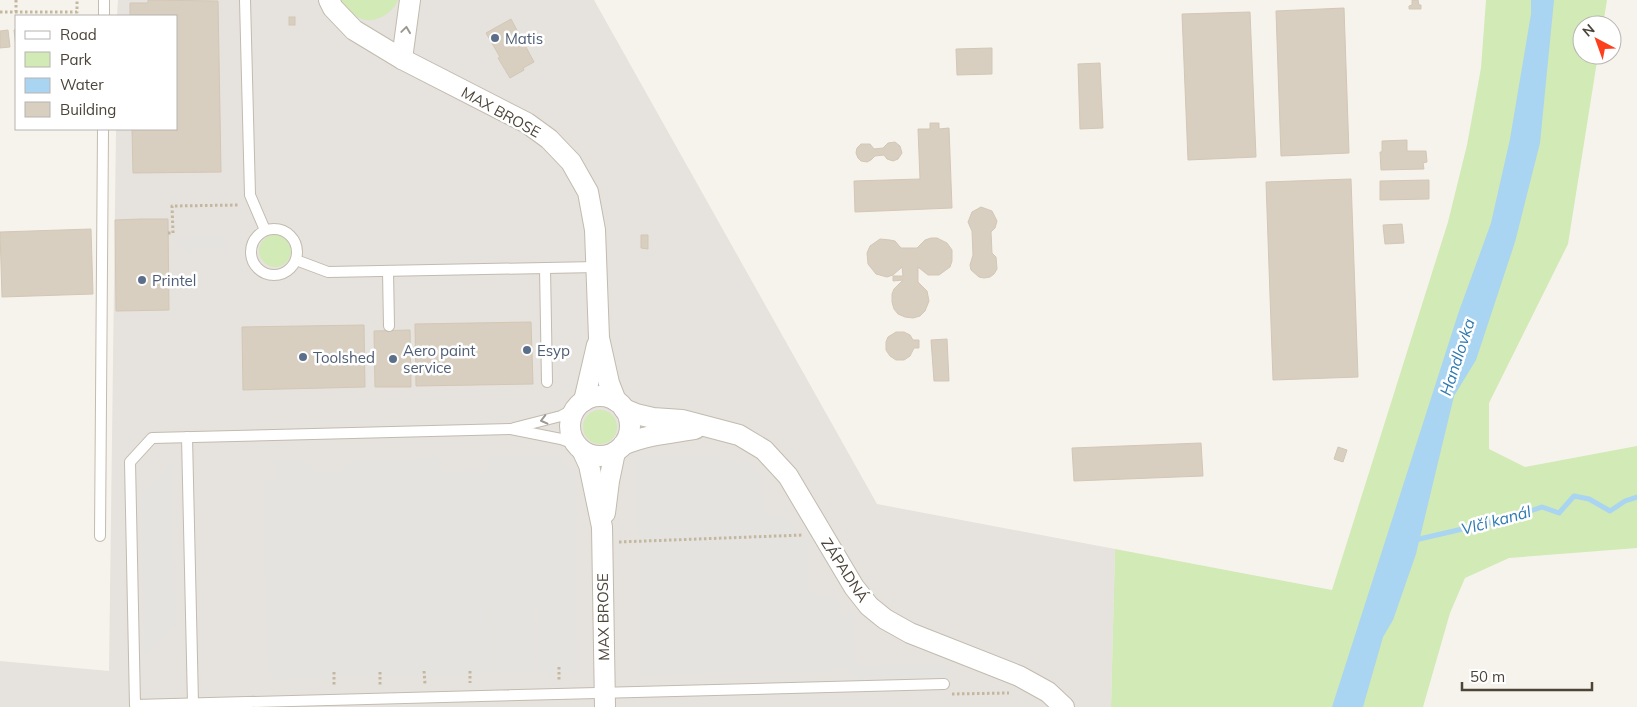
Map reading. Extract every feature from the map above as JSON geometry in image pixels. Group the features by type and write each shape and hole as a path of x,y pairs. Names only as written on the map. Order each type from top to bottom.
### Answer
{"street":[{"name":"MAX BROSE","path":"329,0 333,8 354,30 402,59 527,123 549,139 571,162 588,192 595,230 598,338 609,383 629,424 628,435 619,449 609,481 606,508 608,535 605,700"},
{"path":"402,59 410,0"},
{"name":"MAX BROSE","path":"598,338 580,404 571,418 570,429 589,465 608,535"},
{"path":"580,404 600,396 620,405"},
{"name":"ZÁPADNÁ","path":"620,405 636,414 653,418 682,420 739,435 764,450 788,476 854,587 869,606 885,619 910,632 1019,676 1048,692 1064,707"},
{"name":"ZÁPADNÁ","path":"619,449 638,439 653,435 709,427"},
{"path":"579,448 599,456 619,449"}],"lane":[{"path":"104,0 104,15"},
{"path":"245,0 250,195 265,230"},
{"path":"100,536 103,130"},
{"path":"281,229 294,239 298,249 296,260 289,270 277,275 264,273 258,269 252,258 252,244 255,238 265,230 281,229"},
{"path":"296,260 328,272 597,267"},
{"path":"545,268 547,382"},
{"path":"388,271 389,326"},
{"path":"510,429 561,416 580,404"},
{"path":"579,448 561,439 510,429 152,438 130,462 135,706 193,703 605,700 944,684"},
{"path":"187,437 193,703"}],"path":[{"path":"16,0 16,12"},
{"path":"0,12 77,12 77,0"},
{"path":"168,233 173,233 172,206 254,204"},
{"path":"608,535 808,535"},
{"path":"559,667 559,682"},
{"path":"424,671 425,685"},
{"path":"470,671 470,684"},
{"path":"334,672 334,687"},
{"path":"380,672 380,686"}],"shaded area":[{"path":"118,0 594,0 877,504 1115,549 1111,707 0,707 0,661 109,671 116,130 178,130 178,15 117,15"},
{"path":"227,236 227,250 179,250 179,237"},
{"path":"720,454 721,460 749,460 750,472 763,472 764,517 782,516 790,521 794,529 795,539 808,539 809,595 839,595 840,613 854,612 855,666 948,664 948,677 853,678 853,670 639,675 636,456"},
{"path":"561,455 561,469 575,469 579,672 538,673 537,601 489,602 490,674 268,679 263,477 276,477 275,461 309,461 310,472 347,471 347,460 439,458 440,470 488,469 488,457"},
{"path":"172,462 176,624 145,657 140,496"},
{"path":"534,602 536,673 493,674 492,603"}],"green space":[{"path":"341,0 398,0 388,13 378,19 367,20 355,16"},
{"path":"1486,0 1607,0 1605,15 1572,15 1572,65 1596,65 1568,244 1489,403 1489,449 1525,467 1637,446 1637,548 1509,558 1465,578 1450,613 1423,707 1111,707 1115,549 1332,590 1448,222 1467,145 1481,68"},
{"path":"275,235 286,240 291,251 286,262 275,267 264,262 259,251 264,240"},
{"path":"600,410 612,415 617,427 612,439 600,444 588,439 583,427 588,415"}],"water":[{"name":"Handlovka","path":"1531,0 1554,0 1540,143 1515,242 1476,360 1454,396 1416,554 1393,620 1383,637 1363,707 1332,707 1458,314 1491,223 1510,139 1531,14"}],"building":[{"path":"148,0 218,1 221,172 133,173 132,130 178,130 178,15 130,15 130,3 148,3"},
{"path":"1412,0 1418,0 1421,9 1409,9 1409,6 1412,5"},
{"path":"1344,8 1349,153 1281,156 1276,11"},
{"path":"1250,12 1256,157 1188,160 1182,14"},
{"path":"289,17 295,17 295,25 289,25"},
{"path":"511,19 534,62 510,78 486,33"},
{"path":"8,30 10,47 0,48 0,31"},
{"path":"992,48 992,74 957,75 956,49"},
{"path":"1100,63 1103,128 1080,129 1078,64"},
{"path":"930,123 939,123 939,129 949,128 952,208 855,212 854,181 920,179 918,129 930,129"},
{"path":"1407,140 1407,151 1426,151 1427,162 1423,163 1424,169 1381,170 1380,152 1382,152 1382,141"},
{"path":"895,142 900,146 902,153 898,159 893,161 887,159 884,155 875,156 867,162 861,161 856,153 857,148 861,144 870,144 874,149 883,148 888,143"},
{"path":"1351,179 1358,377 1273,380 1266,182"},
{"path":"1429,180 1429,199 1380,200 1380,181"},
{"path":"981,207 992,211 997,221 995,228 991,232 992,253 996,257 997,269 990,277 984,278 979,277 971,270 970,265 973,255 972,231 968,222 972,212"},
{"name":"Printel","path":"168,219 169,310 116,311 115,220"},
{"path":"1402,224 1404,243 1385,244 1383,225"},
{"path":"91,229 93,294 2,297 0,232"},
{"path":"641,235 648,235 648,249 641,248"},
{"path":"937,238 947,243 952,250 952,261 950,267 939,275 928,275 918,267 918,282 927,291 929,301 925,311 920,316 913,318 905,317 898,314 892,302 894,289 903,280 893,281 893,276 903,276 902,267 893,275 887,277 876,274 868,264 867,253 870,246 880,239 895,241 901,248 917,248 925,240"},
{"path":"531,322 533,384 416,386 415,324"},
{"name":"Toolshed","path":"364,325 365,387 243,390 242,327"},
{"name":"Aero paint service","path":"410,330 411,387 375,387 374,331"},
{"path":"896,332 904,332 910,335 913,340 919,340 919,348 914,348 910,356 904,360 896,360 886,350 888,337"},
{"path":"947,339 949,381 934,381 931,340"},
{"path":"1201,443 1203,476 1074,481 1072,448"},
{"path":"1338,447 1347,450 1343,462 1334,459"}],"waterway":[{"name":"Vlčí kanál","path":"1415,540 1510,518 1542,507 1559,513 1574,496 1589,499 1610,511 1625,501 1637,497"}],"place":[{"name":"Matis","path":"495,38"},
{"name":"Printel","path":"142,280"},
{"name":"Esyp","path":"527,350"},
{"name":"Toolshed","path":"303,357"},
{"name":"Aero paint service","path":"393,359"}]}
